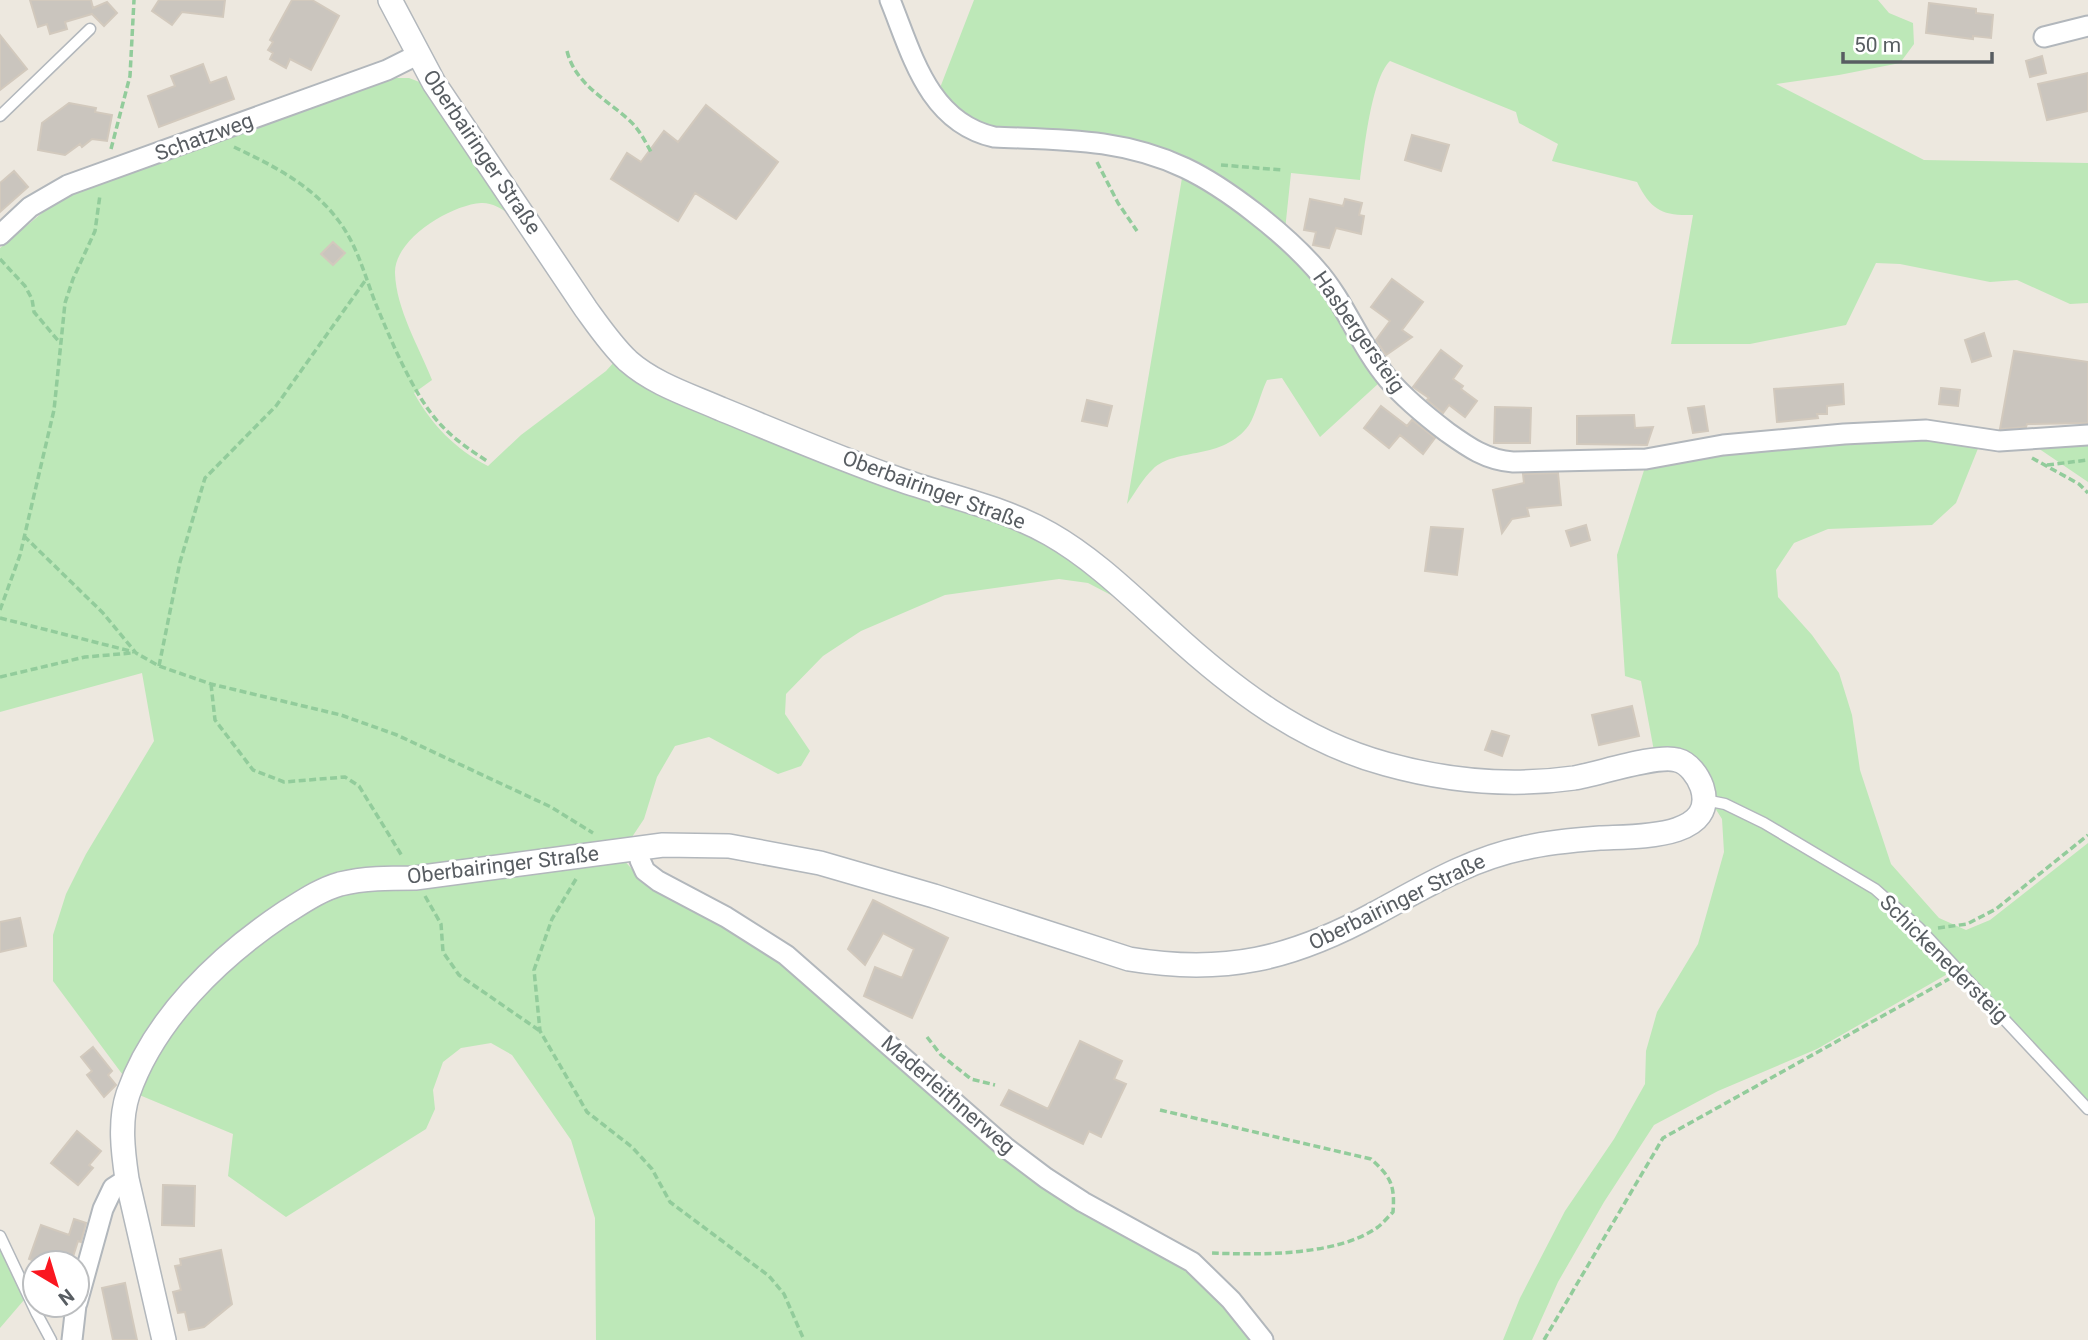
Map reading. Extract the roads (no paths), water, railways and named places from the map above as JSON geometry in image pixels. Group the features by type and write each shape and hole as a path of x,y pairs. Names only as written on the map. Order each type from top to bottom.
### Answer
{"street":[{"name":"Oberbairinger Straße","path":"164,1340 127,1179 123,1118 127,1096 153,1042 197,986 268,925 307,898 339,885 378,878 415,878 639,848 699,844 729,846 820,863 934,895 1129,959 1163,965 1236,964 1302,948 1373,915 1449,873 1485,859 1522,848 1565,841 1670,833 1686,826 1698,816 1704,800 1702,788 1695,775 1687,765 1678,760 1648,762 1570,778 1496,783 1418,773 1344,750 1298,728 1248,697 1092,562 1048,533 995,509 900,479 798,441 650,377 628,361 601,329 440,92 390,0"},
{"name":"Hasbergersteig","path":"890,0 915,66 934,97 956,120 981,134 993,137 1088,141 1133,149 1186,168 1210,182 1267,224 1315,268 1330,287 1371,355 1396,388 1427,416 1483,456 1498,461 1646,458 1723,445 1926,430 1999,441 2088,435"},
{"path":"2044,37 2088,26"},
{"name":"Schatzweg","path":"0,235 47,195 107,165 216,132 387,70 418,55"},
{"name":"Maderleithnerweg","path":"639,848 645,871 786,955 1005,1147 1046,1178 1083,1202 1183,1256 1211,1278 1263,1340"},
{"path":"91,1253 103,1209 113,1188 118,1182 127,1179"},
{"path":"72,1340 75,1319"}],"lane":[{"path":"0,116 90,29"},
{"name":"Schickenedersteig","path":"1704,800 1726,804 1875,889 1919,928 2088,1109"},
{"path":"0,1236 51,1340"}]}
